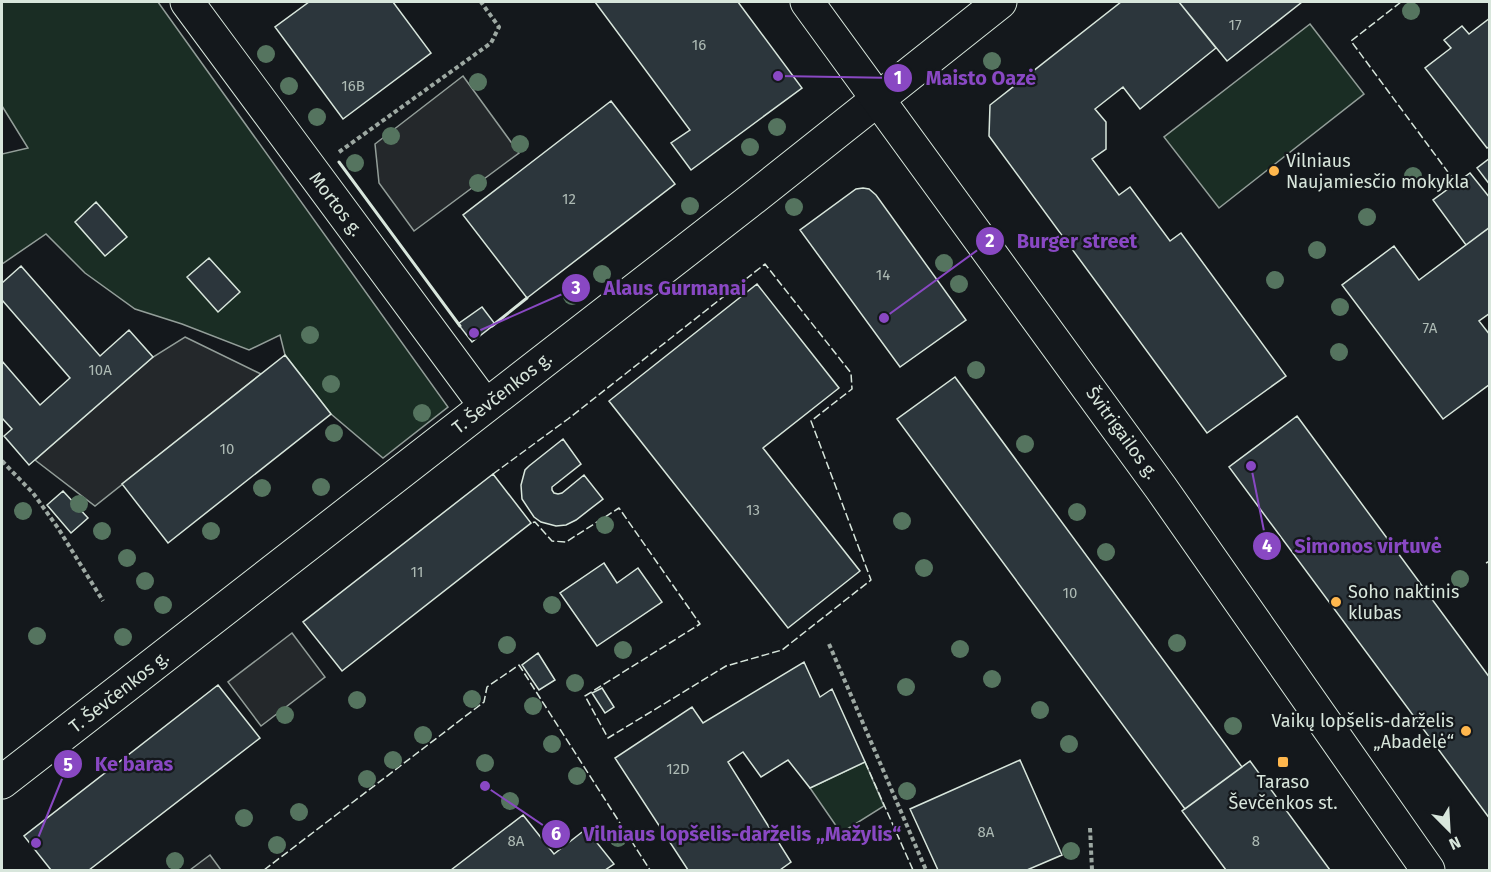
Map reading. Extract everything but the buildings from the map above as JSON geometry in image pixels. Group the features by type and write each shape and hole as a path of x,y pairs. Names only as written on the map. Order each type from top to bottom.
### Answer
{"street":[{"name":"Mortos g.","path":"187,2 485,405"},
{"name":"Švitrigailos g.","path":"807,2 1161,488 1428,870"},
{"name":"T. Ševčenkos g.","path":"2,782 747,203 1000,2"}],"path":[{"path":"312,171 491,43 499,27 481,2"},
{"path":"2,461 33,493 58,528 103,601"},
{"path":"829,644 927,870"},
{"path":"1090,828 1092,870"}],"green space":[{"path":"2,2 158,2 448,407 383,458 331,414 285,355 280,335 249,350 135,309 85,273 46,234 2,264 2,154 28,148 2,106"},
{"path":"1310,24 1364,94 1219,208 1164,137"},
{"path":"865,762 884,806 841,833 810,788"}],"shaded area":[{"path":"463,76 519,153 414,231 379,183 375,144"},
{"path":"185,337 261,374 95,506 35,460 153,357"},
{"path":"292,633 325,677 261,726 228,682"},
{"path":"210,855 221,870 190,870"}],"fence":[{"path":"1401,2 1351,41 1456,183"},
{"path":"493,474 568,419 765,264 851,373 852,389 811,421 871,580 782,650 726,666 608,738 585,696 700,624 619,508 566,542 552,541 535,522 531,523"},
{"path":"1486,563 1490,561"},
{"path":"264,870 484,702 487,687 519,665 650,870"},
{"path":"865,762 913,870"}],"wall":[{"path":"339,162 460,326"},
{"path":"492,326 527,298"}],"place":[{"name":"Maisto Oazė","path":"778,76"},
{"name":"Vilniaus Naujamiesčio mokykla","path":"1274,171"},
{"name":"Burger street","path":"884,318"},
{"name":"Alaus Gurmanai","path":"474,333"},
{"name":"Simonos virtuvė","path":"1251,466"},
{"name":"Soho naktinis klubas","path":"1336,602"},
{"name":"Vaikų lopšelis-darželis „Abadelė“","path":"1466,731"},
{"name":"Taraso Ševčenkos st.","path":"1283,762"},
{"name":"Vilniaus lopšelis-darželis „Mažylis“","path":"485,786"},
{"name":"Ke baras","path":"36,843"}]}
